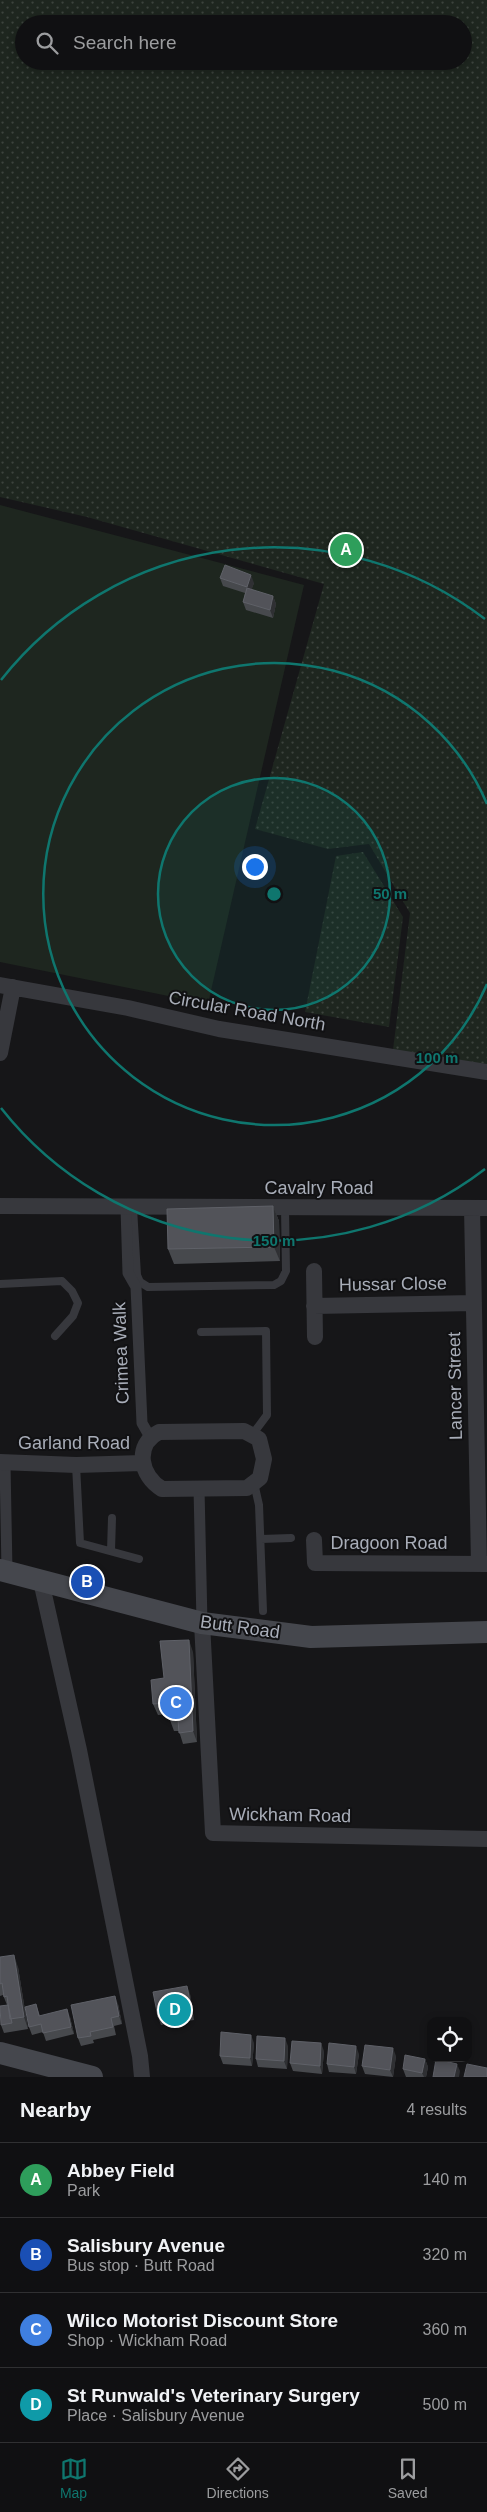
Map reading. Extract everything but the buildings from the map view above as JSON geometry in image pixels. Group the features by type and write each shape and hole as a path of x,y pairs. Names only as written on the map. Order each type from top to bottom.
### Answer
{"main road":[{"name":"Butt Road","path":"3,1570 41,1582 202,1623 311,1637 487,1632"},
{"path":"0,2053 92,2077"}],"street":[{"path":"0,1053 7,986"},
{"name":"Circular Road North","path":"7,986 128,1008 219,1029 487,1072"},
{"name":"Cavalry Road","path":"0,1206 480,1208"},
{"name":"Crimea Walk","path":"130,1208 128,1273 136,1287 142,1422 150,1437"},
{"name":"Lancer Street","path":"480,1208 474,1303 481,1388 483,1564"},
{"name":"Hussar Close","path":"314,1271 315,1336"},
{"name":"Hussar Close","path":"314,1306 474,1303"},
{"name":"Garland Road","path":"252,1435 244,1431 159,1432 150,1437 145,1448 142,1463 150,1482 162,1489 247,1488 254,1482"},
{"path":"252,1435 259,1439 264,1459 260,1478 254,1482"},
{"name":"Garland Road","path":"3,1570 2,1462 142,1463"},
{"path":"199,1488 202,1623"},
{"name":"Dragoon Road","path":"314,1540 315,1563 483,1564"},
{"path":"41,1582 81,1760 140,2056 142,2077"},
{"name":"Wickham Road","path":"202,1623 212,1833 487,1839"}],"lane":[{"path":"130,1208 136,1275 140,1282 148,1287 274,1285 281,1281 286,1271 285,1208"},
{"path":"0,1284 62,1281 72,1291 78,1303 73,1316 55,1336"},
{"path":"200,1332 266,1331 267,1415 252,1435"},
{"path":"76,1464 80,1543 139,1559"},
{"path":"254,1482 259,1505 263,1611"},
{"path":"111,1551 112,1518"},
{"path":"260,1540 291,1538"}],"shaded area":[{"path":"0,0 487,0 487,1073 392,1058 410,913 369,844 328,849 255,829 324,584 87,517 0,497"},
{"path":"0,505 304,585 208,1004 0,962"},
{"path":"363,852 403,917 389,1027 305,1012 336,856"}],"place":[{"name":"Abbey Field","path":"346,550"},
{"name":"Salisbury Avenue","path":"87,1582"},
{"name":"Wilco Motorist Discount Store","path":"176,1703"},
{"name":"St Runwald's Veterinary Surgery","path":"175,2010"}]}
